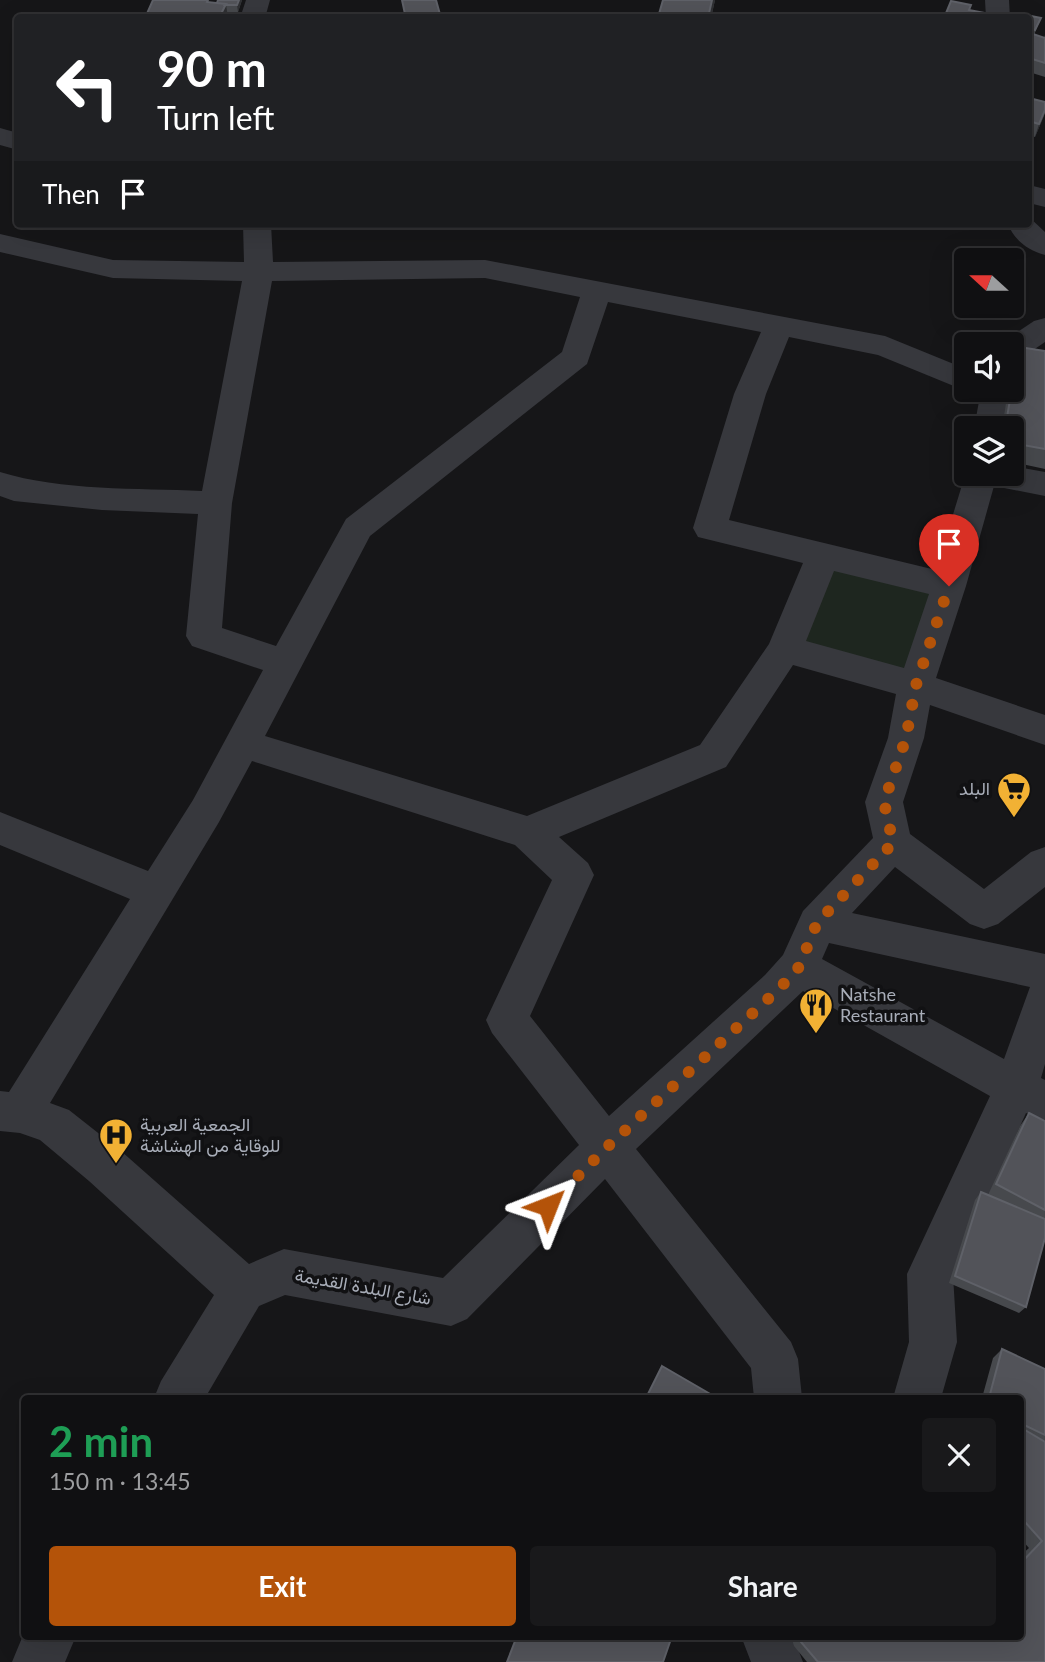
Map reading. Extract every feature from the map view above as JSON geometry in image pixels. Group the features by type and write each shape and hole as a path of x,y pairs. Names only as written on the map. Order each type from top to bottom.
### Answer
{"street":[{"path":"257,228 259,271 216,503 204,636 284,663"},
{"path":"1024,228 1045,246"},
{"path":"0,243 113,269 212,272 485,269 886,346 954,376"},
{"path":"180,1395 243,1290 115,1175 54,1125 10,1112 206,811 358,528 576,357 597,290"},
{"path":"779,325 750,394 710,528 949,586"},
{"path":"1024,342 1045,328"},
{"path":"1024,480 1045,484"},
{"path":"0,484 14,489 102,498 216,503"},
{"path":"978,486 949,586 916,685 906,738 884,802 893,843 984,912 1045,864"},
{"path":"528,833 713,756 785,649 823,555"},
{"path":"785,649 916,685 1045,730"},
{"path":"242,743 528,833 574,875 506,1020 774,1359 778,1395"},
{"path":"0,828 156,891"},
{"name":"شارع البلدة القديمة","path":"243,1290 284,1272 451,1303 606,1148 780,988 799,967 817,923 893,843"},
{"path":"817,923 1045,972"},
{"path":"799,967 1030,1094"},
{"path":"917,1395 933,1342 930,1274 1030,1094 1045,998"},
{"path":"38,1662 48,1640"},
{"path":"768,1640 776,1662"}],"shaded area":[{"path":"823,555 949,586 916,685 785,649"}],"building":[{"path":"153,0 208,0 207,2 226,4 221,14 147,14"},
{"path":"218,0 239,0 237,5 225,5 217,3"},
{"path":"402,0 436,0 440,14 405,14"},
{"path":"663,0 712,0 709,14 659,14"},
{"path":"951,1 971,5 969,10 985,13 985,14 946,14"},
{"path":"1032,16 1041,18 1035,30 1032,29"},
{"path":"1032,34 1045,38 1045,63 1032,59"},
{"path":"1032,99 1045,102 1045,110 1039,124 1032,122"},
{"path":"1024,348 1045,351 1045,449 1024,445 1024,416 1007,416 1010,402 1024,402"},
{"path":"1029,1113 1045,1121 1045,1210 996,1184"},
{"path":"981,1192 1045,1219 1045,1238 1026,1307 955,1276"},
{"path":"1002,1349 1045,1369 1045,1435 1024,1425 1024,1395 990,1395"},
{"path":"662,1366 712,1395 648,1395"},
{"path":"1024,1429 1045,1442 1045,1662 818,1662 801,1642 1024,1640 1024,1560 1042,1541 1025,1522"},
{"path":"515,1640 671,1640 663,1662 507,1662"}],"place":[{"name":"البلد","path":"1014,819"},
{"name":"Natshe Restaurant","path":"816,1035"},
{"name":"الجمعية العربية للوقاية من الهشاشة","path":"116,1165"}],"route":[{"path":"548,1206 606,1148 780,988 799,967 817,923 893,843 884,802 906,738 916,685 949,586"}]}
